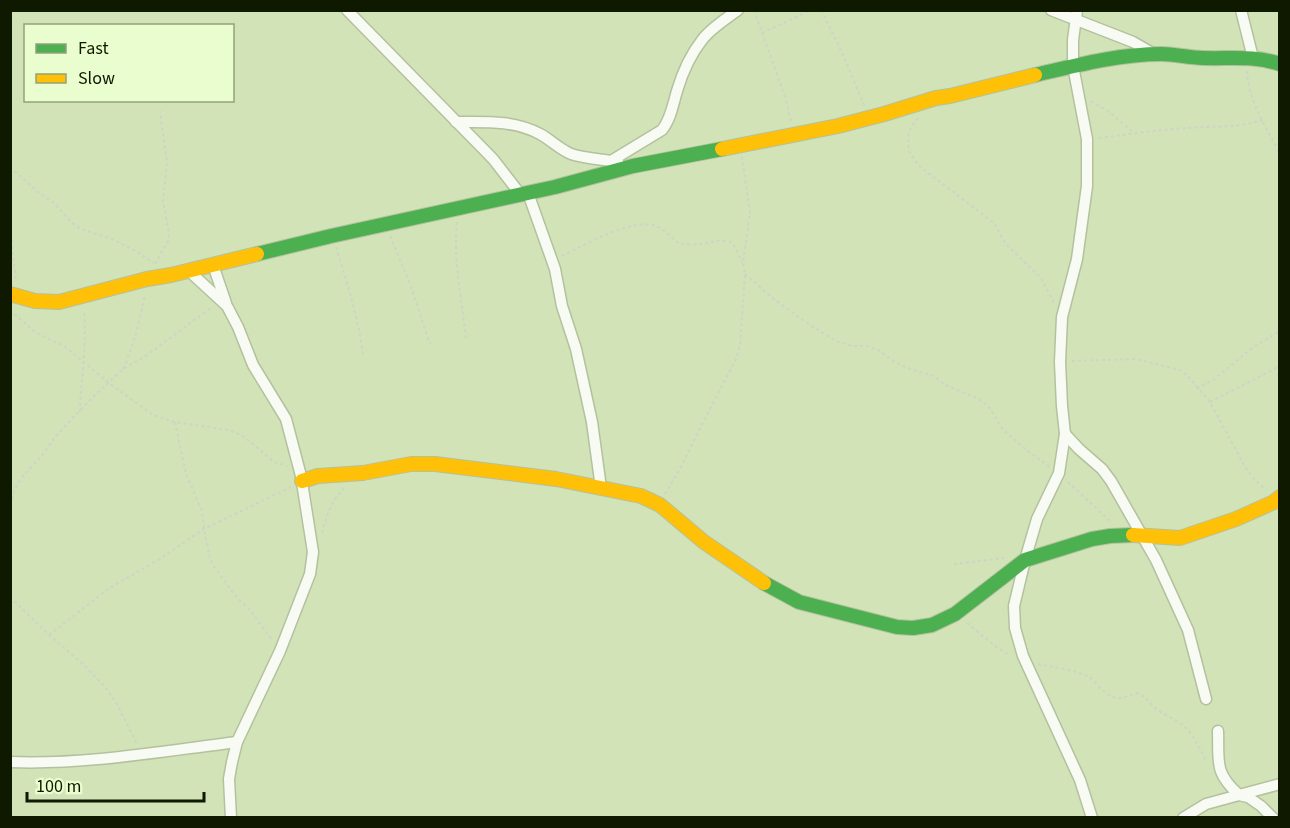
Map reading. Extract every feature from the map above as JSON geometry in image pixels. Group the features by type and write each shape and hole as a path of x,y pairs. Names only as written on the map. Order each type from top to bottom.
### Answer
{"street":[{"path":"347,10 493,159 524,194 555,269 562,306 576,349 592,422 601,488"},
{"path":"611,161 662,130 667,124 683,74 702,40 738,10"},
{"path":"1052,10 1076,15 1154,54"},
{"path":"1241,10 1250,58"},
{"path":"1076,15 1072,51 1087,139 1087,186 1079,248 1062,317 1060,362 1065,434 1059,473 1037,519 1023,562 1014,606 1016,628 1025,662 1080,780 1092,818"},
{"path":"14,295 35,301 59,302 331,236 524,194 633,166 869,118 936,98 1112,58 1154,54 1200,58 1264,59 1280,64"},
{"path":"456,122 495,122 514,125 540,134 571,154 633,166"},
{"path":"213,265 224,303 238,327 253,365 286,419 299,467 314,552 310,574 280,651 237,742 229,779 231,818"},
{"path":"189,271 224,303"},
{"path":"1065,434 1102,469 1111,481 1166,580 1188,630 1206,699"},
{"path":"302,482 318,476 363,473 411,464 435,464 556,479 641,496 660,505 704,542 771,588 799,602 897,627 913,628 932,624 954,614 1023,562 1092,539 1125,535 1180,538 1236,519 1277,499"},
{"path":"1218,731 1219,766 1225,781 1239,795 1248,797 1273,818"},
{"path":"10,762 84,760 237,742"},
{"path":"1183,818 1206,804 1280,784"}],"path":[{"path":"754,10 786,100 795,134"},
{"path":"762,33 811,10"},
{"path":"821,10 840,48 869,118"},
{"path":"1250,58 1247,80 1253,98 1280,154"},
{"path":"1078,95 1096,103 1134,133"},
{"path":"10,167 81,229 112,239 134,250 154,264 168,241 169,233 163,201 167,163 160,111"},
{"path":"921,113 909,131 908,150 919,166 994,223 1006,244 1041,278 1062,317"},
{"path":"1087,139 1191,127 1232,126 1263,120"},
{"path":"740,145 750,213 742,263"},
{"path":"458,208 455,240 456,267 466,339"},
{"path":"555,269 556,261 561,256 600,237 644,224 657,226 680,244 701,244 713,240 728,241 733,243 742,263 745,274 741,345 736,359 660,505"},
{"path":"384,225 400,260 431,344"},
{"path":"10,228 14,295"},
{"path":"331,236 348,287 363,354"},
{"path":"745,274 775,300 836,341 878,350 895,362 934,376 954,390 977,398 989,407 1004,431 1059,473 1125,535"},
{"path":"123,369 137,331 147,279"},
{"path":"80,412 86,328 83,296"},
{"path":"10,505 15,489 30,467 56,436 123,369 224,303"},
{"path":"10,310 35,332 64,346 153,415 174,422 228,430 241,435 274,462 299,467"},
{"path":"1197,389 1214,379 1255,346 1280,332"},
{"path":"1060,362 1135,359 1180,370 1210,402 1252,477 1277,499"},
{"path":"1210,402 1280,366"},
{"path":"174,422 186,474 202,511 213,565 280,651"},
{"path":"314,552 335,498 363,473"},
{"path":"49,635 108,589 158,560 204,529 302,482"},
{"path":"954,564 1004,558 1023,562"},
{"path":"10,597 106,687 143,754"},
{"path":"954,614 1002,651 1025,662 1089,677 1107,695 1115,698 1122,699 1137,693 1141,694 1154,707 1188,730 1209,766"}],"traffic: fast":[{"path":"1035,75 1098,61 1146,54 1198,58 1251,58 1280,64"},
{"path":"257,254 555,187 633,166 722,149"},
{"path":"764,583 799,602 897,627 913,628 932,625 955,614 1025,560 1092,539 1133,535"}],"traffic: slow":[{"path":"722,149 838,126 936,98 1035,75"},
{"path":"10,294 35,301 59,302 257,254"},
{"path":"302,481 318,476 363,473 411,464 435,464 556,479 641,496 660,505 704,542 764,583"},
{"path":"1133,535 1180,538 1236,519 1280,497"}]}
